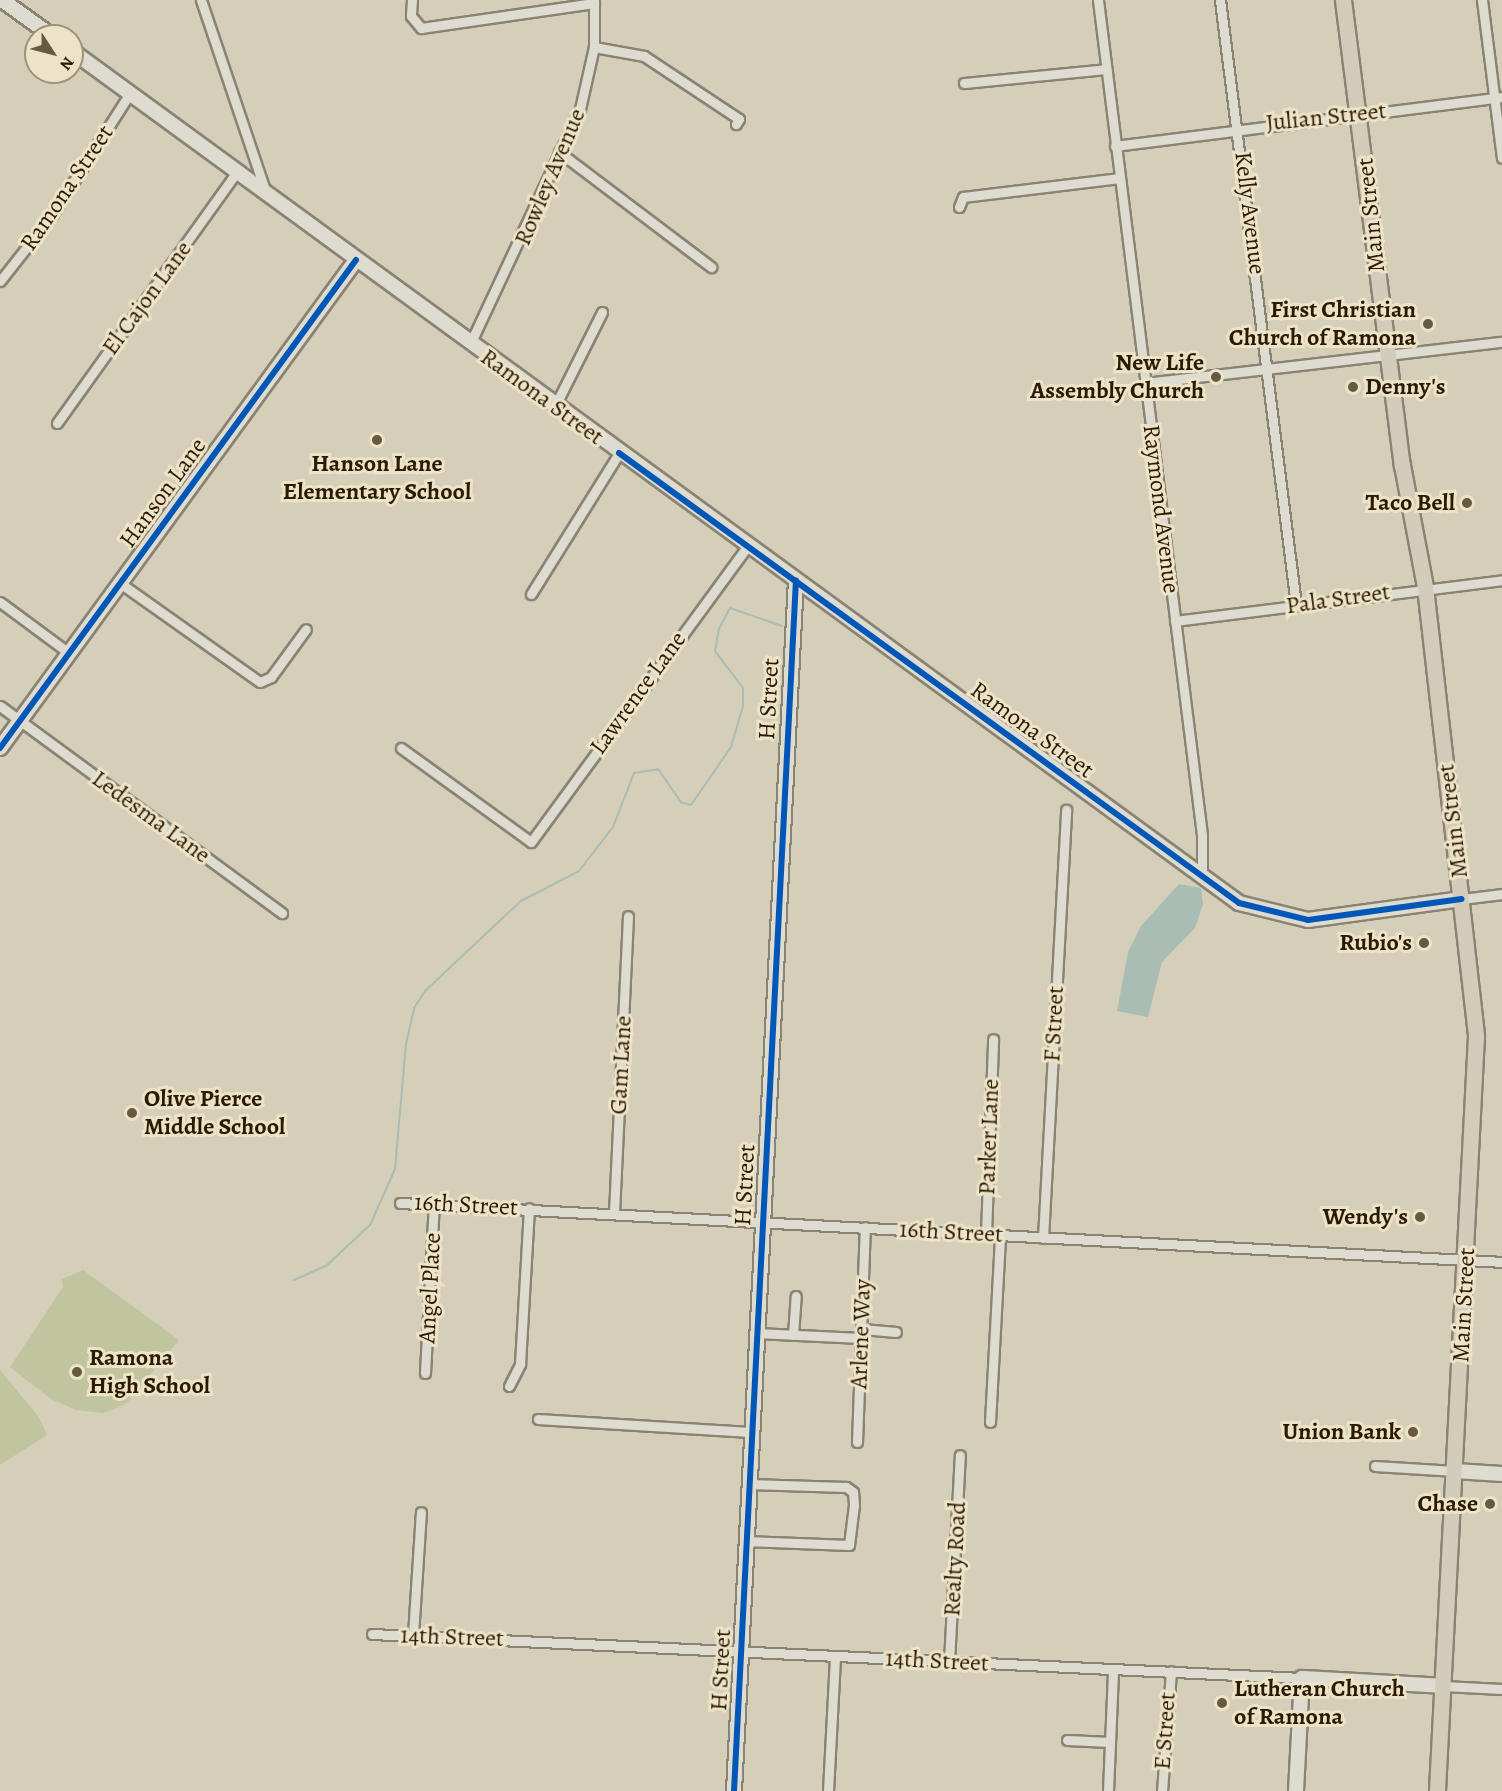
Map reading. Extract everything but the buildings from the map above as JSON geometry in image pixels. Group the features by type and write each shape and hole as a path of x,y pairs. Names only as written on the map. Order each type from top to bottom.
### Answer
{"main road":[{"name":"Main Street","path":"1343,0 1359,112 1387,357 1425,587 1476,1036 1437,1791"}],"street":[{"path":"2,0 35,24"},
{"path":"201,0 266,193"},
{"path":"412,0 411,16 421,28 594,1"},
{"name":"Raymond Avenue","path":"1098,0 1202,835 1202,876"},
{"name":"Kelly Avenue","path":"1220,0 1270,369 1296,605"},
{"path":"1482,0 1499,97 1502,158"},
{"name":"Rowley Avenue","path":"470,344 517,254 559,152 580,109 594,47 594,1"},
{"path":"594,47 644,56 739,119 736,124"},
{"name":"Ramona Street","path":"84,60 747,547 1239,903 1308,920 1462,899"},
{"path":"964,83 1106,69"},
{"name":"Ramona Street","path":"0,281 52,215 130,93"},
{"name":"Julian Street","path":"1115,146 1239,127 1499,97"},
{"path":"559,152 711,267"},
{"name":"El Cajon Lane","path":"57,423 237,172"},
{"path":"959,207 963,196 1120,178"},
{"name":"Hanson Lane","path":"0,748 356,260"},
{"path":"555,406 602,312"},
{"path":"1145,383 1502,342"},
{"path":"531,594 619,453"},
{"name":"Lawrence Lane","path":"401,748 531,842 747,547"},
{"name":"Pala Street","path":"1175,621 1425,587 1502,580"},
{"name":"H Street","path":"734,1791 750,1432 796,581"},
{"path":"120,583 260,682 271,677 306,629"},
{"path":"0,602 69,653"},
{"name":"Ledesma Lane","path":"0,706 282,913"},
{"name":"F Street","path":"1043,1238 1066,810"},
{"path":"1462,899 1502,894"},
{"name":"Gam Lane","path":"614,1213 628,916"},
{"name":"Parker Lane","path":"986,1234 993,1039"},
{"name":"16th Street","path":"400,1203 529,1208 1502,1262"},
{"name":"Angel Place","path":"425,1373 434,1203"},
{"path":"509,1386 520,1364 529,1208"},
{"name":"Arlene Way","path":"857,1442 865,1227"},
{"path":"990,1422 1000,1235"},
{"path":"793,1335 796,1296"},
{"path":"756,1333 793,1335 896,1332"},
{"path":"538,1419 750,1432"},
{"name":"Realty Road","path":"949,1662 960,1455"},
{"path":"1375,1466 1502,1474"},
{"path":"745,1541 839,1546 849,1545 852,1535 853,1492 846,1488 748,1484"},
{"path":"413,1635 421,1512"},
{"name":"14th Street","path":"372,1634 740,1650 1502,1689"},
{"path":"828,1791 835,1656"},
{"path":"1108,1791 1113,1670"},
{"name":"E Street","path":"1162,1791 1170,1671"},
{"path":"1296,1791 1302,1678"},
{"path":"1067,1740 1110,1742"}],"green space":[{"path":"83,1270 179,1340 127,1403 104,1413 76,1410 51,1399 10,1367 63,1287 62,1279"},
{"path":"0,1370 39,1417 47,1435 0,1465"}],"shaded area":[{"path":"1179,884 1201,888 1203,904 1195,928 1162,962 1148,1017 1117,1011 1128,952 1141,926"}],"waterway":[{"path":"294,1280 326,1266 370,1225 395,1169 406,1044 414,1008 425,991 521,901 579,871 613,827 634,773 658,769 681,802 691,805 731,747 743,706 743,688 715,651 719,629 730,608 782,626"}],"cycle path":[{"path":"0,748 356,260"},
{"path":"619,453 1239,903 1308,920 1462,899"},
{"path":"734,1791 796,581"}],"place":[{"name":"First Christian Church of Ramona","path":"1428,324"},
{"name":"New Life Assembly Church","path":"1216,377"},
{"name":"Denny's","path":"1353,387"},
{"name":"Hanson Lane Elementary School","path":"377,440"},
{"name":"Taco Bell","path":"1467,503"},
{"name":"Rubio's","path":"1424,943"},
{"name":"Olive Pierce Middle School","path":"132,1113"},
{"name":"Wendy's","path":"1420,1217"},
{"name":"Ramona High School","path":"77,1372"},
{"name":"Union Bank","path":"1413,1432"},
{"name":"Chase","path":"1490,1504"},
{"name":"Lutheran Church of Ramona","path":"1222,1703"}]}
